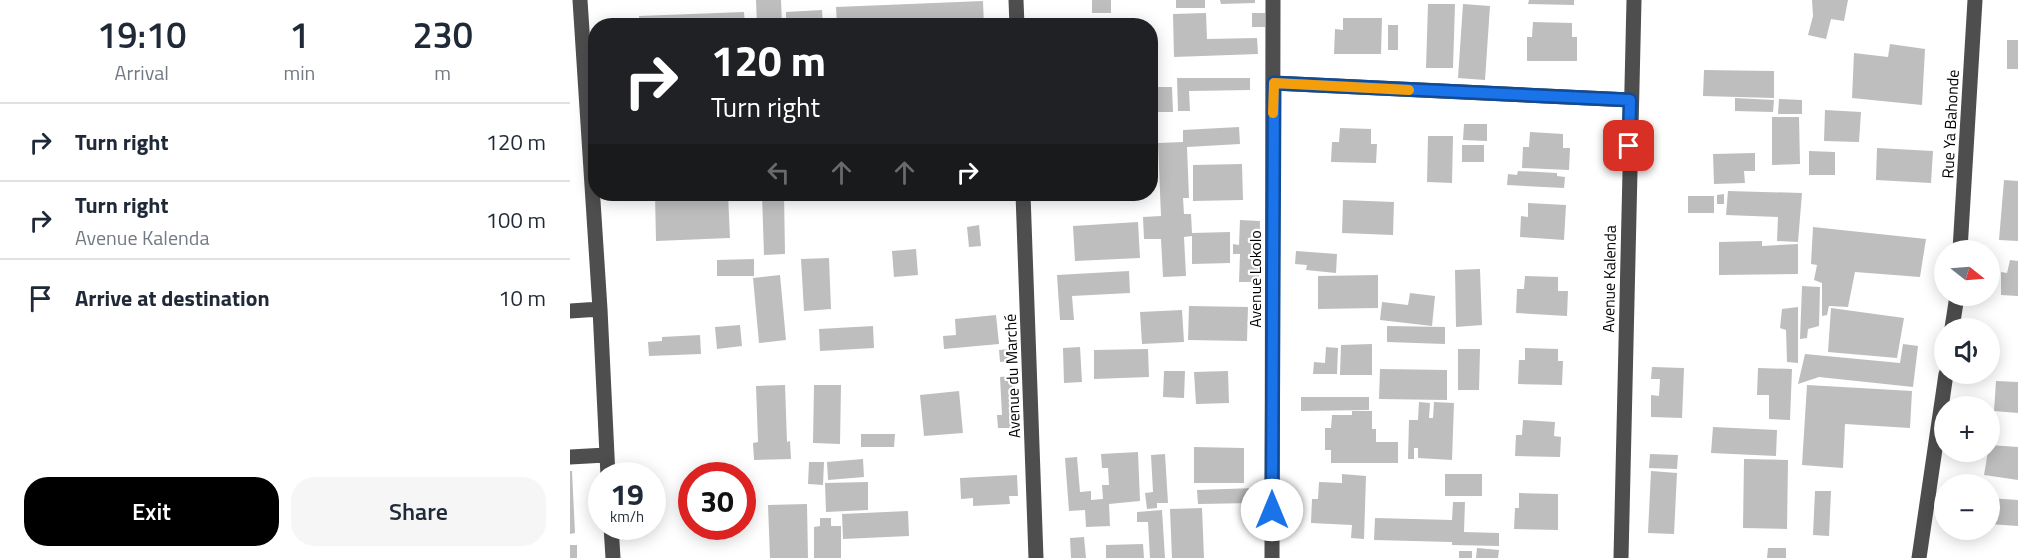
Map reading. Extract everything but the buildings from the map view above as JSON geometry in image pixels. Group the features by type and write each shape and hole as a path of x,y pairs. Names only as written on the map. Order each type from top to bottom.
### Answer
{"street":[{"path":"580,0 588,124"},
{"path":"1016,0 1017,18"},
{"name":"Avenue Lokolo","path":"1272,558 1273,0"},
{"name":"Avenue Kalenda","path":"1621,558 1634,0"},
{"name":"Rue Ya Bahonde","path":"1961,240 1975,0"},
{"path":"1274,83 1630,100"},
{"path":"593,201 607,462"},
{"name":"Avenue du Marché","path":"1023,201 1036,558"},
{"path":"570,311 600,309"},
{"path":"1919,558 1945,384"},
{"path":"570,457 606,455"},
{"path":"612,540 613,558"}],"slow traffic":[{"path":"1273,113 1274,83 1409,90"}],"route":[{"path":"1272,510 1274,83 1630,100 1629,146"}]}
